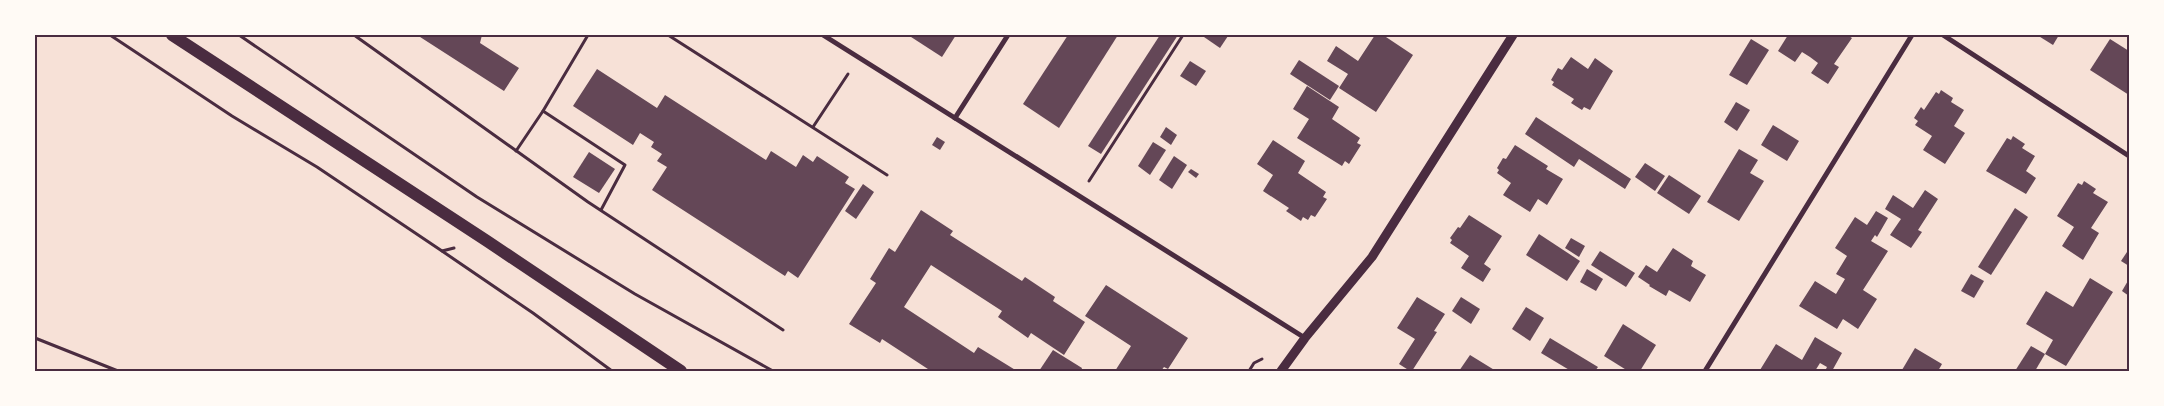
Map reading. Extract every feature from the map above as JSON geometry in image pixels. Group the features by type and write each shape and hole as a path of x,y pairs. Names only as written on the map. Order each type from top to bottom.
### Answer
{"main road":[{"path":"172,35 487,241 680,371"}],"street":[{"path":"823,35 1305,338"},
{"path":"955,118 1008,35"},
{"path":"1281,371 1305,338 1372,257 1513,35"},
{"path":"1704,371 1912,35"},
{"path":"1943,35 2129,156"}],"path":[{"path":"110,35 232,116 318,168 533,313 612,371"},
{"path":"239,35 477,197 635,294 773,371"},
{"path":"354,35 601,210 783,330"},
{"path":"516,150 543,111 588,35"},
{"path":"668,35 887,175"},
{"path":"1079,196 1183,35"},
{"path":"813,127 859,58"},
{"path":"543,111 625,165 601,210"},
{"path":"35,338 118,371"}],"building":[{"path":"417,35 482,35 480,43 519,68 504,91"},
{"path":"908,35 956,35 942,57"},
{"path":"1068,35 1118,35 1059,128 1023,104"},
{"path":"1160,35 1178,35 1101,154 1088,146"},
{"path":"1206,35 1228,36 1220,48 1204,37"},
{"path":"1375,35 1383,35 1413,55 1376,112 1339,88 1348,74 1327,61 1336,46 1358,61"},
{"path":"1788,35 1847,35 1852,38 1834,64 1839,67 1828,84 1811,73 1818,63 1810,57 1802,52 1795,62 1778,51"},
{"path":"2037,35 2059,35 2053,45"},
{"path":"1751,39 1769,50 1747,85 1729,75"},
{"path":"2110,39 2129,51 2129,95 2090,70"},
{"path":"1571,57 1588,69 1595,58 1613,71 1590,110 1584,107 1582,110 1571,103 1574,99 1552,85 1554,82 1551,80 1558,68 1562,70"},
{"path":"1299,60 1339,86 1330,100 1290,74"},
{"path":"1190,61 1206,71 1196,86 1180,76"},
{"path":"597,69 657,108 665,95 766,160 771,151 796,167 803,155 813,162 817,156 849,177 845,183 855,189 798,278 788,271 785,276 652,190 667,167 657,161 662,154 651,147 654,142 640,133 633,145 573,106"},
{"path":"1307,86 1339,107 1332,119 1360,138 1357,143 1361,145 1349,164 1345,161 1342,166 1297,138 1309,119 1293,109"},
{"path":"1941,90 1953,98 1951,102 1964,110 1954,126 1965,133 1945,164 1923,150 1932,136 1915,125 1918,121 1914,118 1921,107 1924,110 1936,92 1939,94"},
{"path":"1736,102 1750,110 1737,131 1724,122"},
{"path":"1536,117 1631,179 1625,189 1579,159 1574,167 1525,134"},
{"path":"1773,125 1799,141 1787,161 1761,145"},
{"path":"1166,127 1177,135 1171,145 1160,137"},
{"path":"2013,136 2025,144 2022,148 2035,156 2026,171 2036,178 2026,194 1986,171 2007,138 2011,140"},
{"path":"937,137 945,142 940,150 932,145"},
{"path":"1273,140 1305,161 1298,173 1326,192 1323,197 1327,199 1315,217 1311,215 1308,220 1303,217 1301,221 1286,211 1289,208 1263,191 1273,175 1257,164"},
{"path":"1153,142 1166,150 1150,175 1138,166"},
{"path":"1515,145 1548,166 1546,169 1563,179 1547,205 1538,199 1530,212 1503,195 1511,183 1497,173 1499,170 1497,168 1503,158 1506,159"},
{"path":"1739,149 1758,160 1750,173 1764,181 1739,221 1707,202"},
{"path":"589,152 615,169 599,193 573,177"},
{"path":"1174,156 1187,165 1172,189 1159,180"},
{"path":"1645,163 1665,176 1655,191 1635,177"},
{"path":"1191,169 1199,174 1196,178 1188,172"},
{"path":"1669,175 1701,196 1689,214 1657,193"},
{"path":"2084,181 2096,189 2093,193 2108,202 2091,228 2099,233 2083,260 2062,246 2074,227 2057,216 2078,183 2082,185"},
{"path":"863,184 874,192 856,219 845,211"},
{"path":"1925,190 1938,199 1918,230 1922,232 1911,248 1890,235 1901,219 1885,209 1893,195 1913,208"},
{"path":"2015,208 2028,217 1991,275 1978,267"},
{"path":"921,210 953,231 950,235 1022,281 1025,277 1055,297 1053,301 1085,322 1064,355 1031,333 1028,338 998,317 1002,311 931,265 904,307 974,353 978,347 1017,371 931,371 882,339 880,343 849,324 876,283 870,279 889,248 895,252"},
{"path":"1876,211 1888,218 1877,237 1875,235 1871,241 1888,251 1863,290 1877,299 1858,329 1843,319 1837,329 1799,306 1815,281 1836,294 1845,279 1836,274 1847,256 1835,248 1855,217 1867,225"},
{"path":"1469,215 1502,236 1484,264 1491,269 1483,282 1461,268 1469,256 1450,243 1452,240 1450,238"},
{"path":"1539,234 1580,261 1567,281 1526,255"},
{"path":"1571,238 1585,246 1579,257 1565,248"},
{"path":"1673,248 1693,261 1691,266 1706,275 1690,302 1669,290 1666,296 1638,277 1646,265 1657,272"},
{"path":"2129,249 2129,266 2121,261"},
{"path":"1600,251 1635,273 1626,287 1591,265"},
{"path":"1587,269 1603,279 1596,291 1580,282"},
{"path":"1971,274 1984,281 1974,298 1961,291"},
{"path":"2090,278 2113,292 2066,366 2045,354 2053,340 2026,324 2046,291 2073,307"},
{"path":"2129,279 2129,296 2122,291"},
{"path":"1106,285 1188,338 1168,369 1164,367 1161,371 1115,371 1131,346 1085,316"},
{"path":"1417,297 1445,314 1434,331 1437,332 1412,371 1410,371 1399,364 1415,339 1397,328"},
{"path":"1461,297 1480,309 1471,324 1452,311"},
{"path":"1526,307 1544,318 1530,341 1512,329"},
{"path":"1623,324 1656,345 1640,371 1628,371 1604,356"},
{"path":"1815,337 1842,353 1832,371 1825,371 1827,367 1820,363 1815,371 1760,370 1776,344 1802,360"},
{"path":"1550,338 1598,367 1595,371 1571,371 1541,353"},
{"path":"2031,346 2045,354 2035,371 2015,371"},
{"path":"1915,348 1942,364 1938,371 1902,370"},
{"path":"1053,350 1082,368 1081,371 1039,371"},
{"path":"1470,355 1496,371 1459,371"}]}
